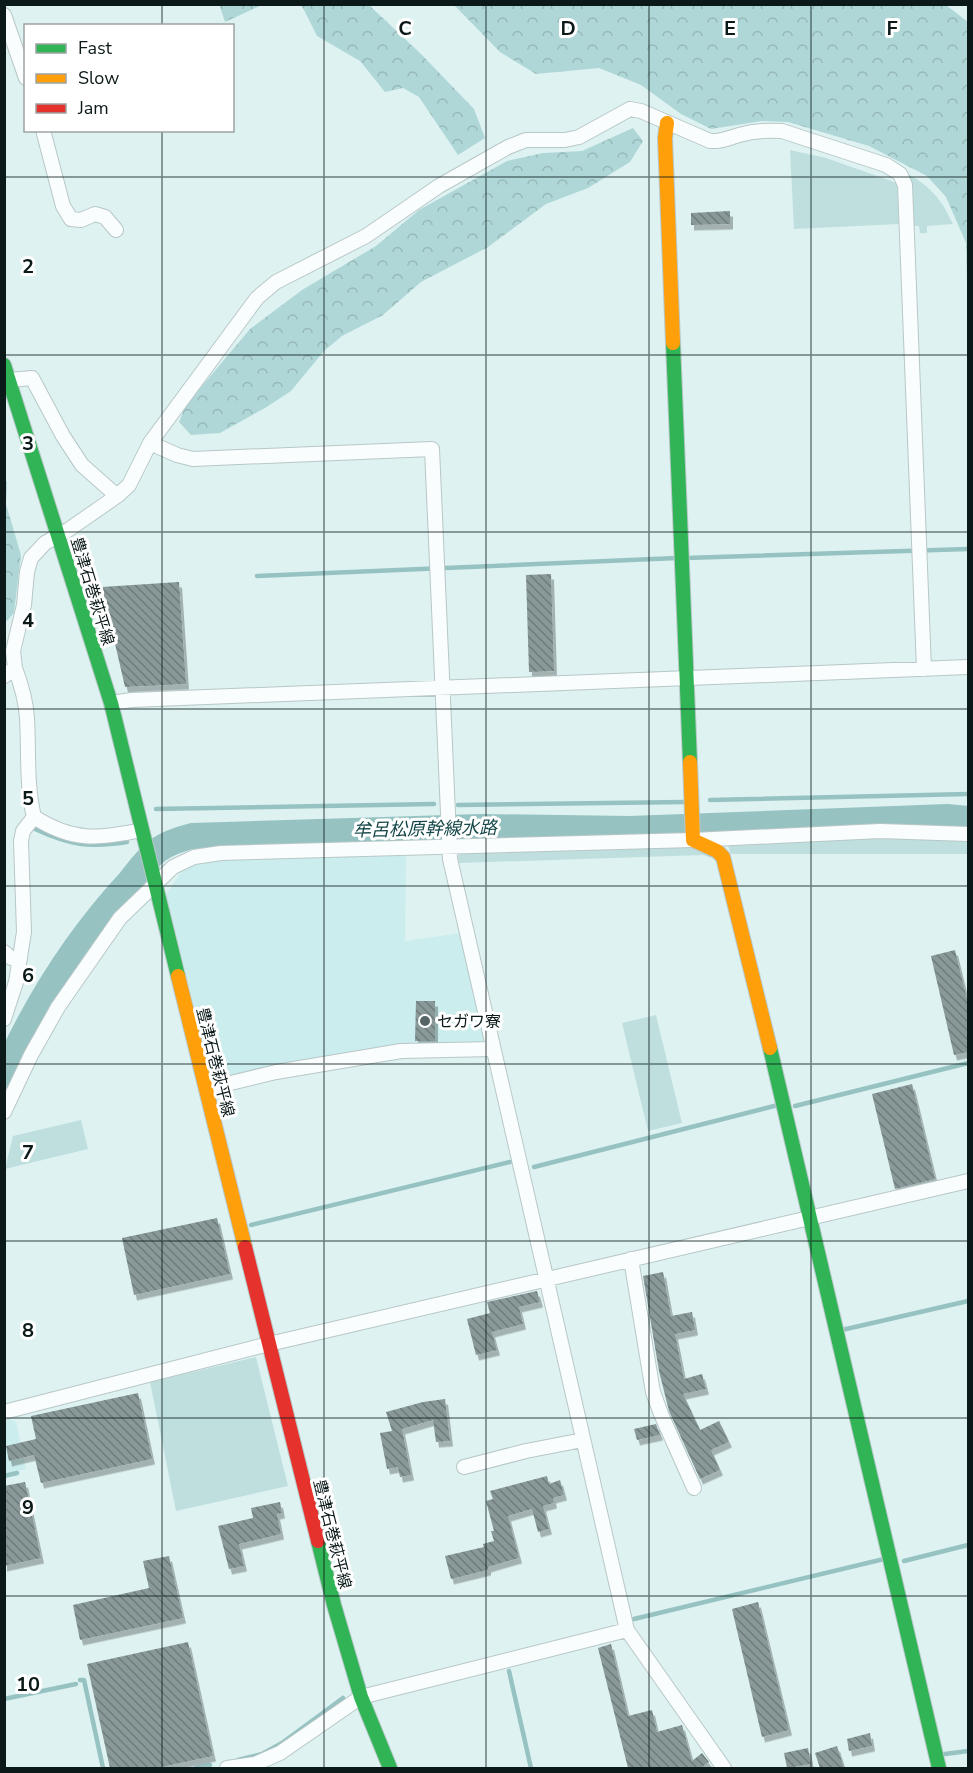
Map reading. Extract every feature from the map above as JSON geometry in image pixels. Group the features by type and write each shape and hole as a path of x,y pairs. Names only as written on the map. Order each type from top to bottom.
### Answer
{"street":[{"path":"4,15 24,72"},
{"path":"4,1018 16,982 24,922 21,841 23,831 33,817 29,798 27,716 23,690 10,672 31,558 37,550 117,496 129,485 150,443 256,297 276,282 366,236 439,186 508,147 526,140 565,140 579,137 630,109 641,111 710,141 720,142 765,129 782,131 886,165 900,174 905,185 924,669"},
{"path":"667,123 665,138 693,838"},
{"path":"44,132 63,206 71,219 81,220 95,214 105,217 116,230"},
{"name":"豊津石巻萩平線","path":"4,365 111,703 332,1595 361,1696 390,1768"},
{"path":"9,380 32,378 63,436 82,465 117,496"},
{"path":"150,443 177,455 193,459 432,449 449,845 493,1048 627,1630 724,1768"},
{"path":"111,703 132,700 685,677 969,668"},
{"path":"33,817 56,830 72,835 93,837 143,832"},
{"path":"4,1112 31,1055 58,1007 120,918 154,878 194,857 221,853 880,831 969,834"},
{"path":"693,838 717,851 723,857 811,1218 939,1768"},
{"path":"4,952 11,958 20,959"},
{"path":"206,1089 276,1072 401,1051 493,1048"},
{"path":"4,1412 269,1344 969,1181"},
{"path":"631,1259 653,1392 694,1488"},
{"path":"464,1467 526,1451 583,1440"},
{"path":"227,1768 255,1764 280,1753 361,1696 627,1630"}],"shaded area":[{"path":"790,150 826,158 897,183 899,224 794,229"},
{"path":"908,174 924,184 935,195 953,224 927,226 927,233 920,233 919,226 911,226"},
{"path":"872,838 968,840 968,854 731,854 728,846 731,843"},
{"path":"690,844 718,860 703,855 459,863 458,856 461,852"},
{"path":"406,853 405,941 461,933 486,1042 214,1083 166,895 183,869 205,862 236,859"},
{"path":"656,1015 682,1123 648,1131 622,1023"},
{"path":"81,1120 88,1149 5,1169 13,1136"},
{"path":"256,1357 288,1486 176,1511 150,1382"},
{"path":"5,1420 16,1422 26,1469 5,1474"}],"green space":[{"path":"219,4 262,4 262,5 225,22"},
{"path":"300,5 369,5 474,109 485,138 458,155 419,97 403,88 385,92 360,61 317,36"},
{"path":"454,5 946,5 968,22 968,328 966,243 946,197 927,176 869,146 788,122 762,121 711,129 681,114 641,85 599,68 536,74 500,52"},
{"path":"633,128 643,141 630,162 588,188 546,204 488,247 421,282 383,315 342,336 324,351 291,391 265,408 220,433 191,435 179,422 186,405 250,329 302,290 376,246 419,210 507,161 543,153 582,151"},
{"path":"5,480 7,482 6,504 21,555 14,613 5,623"}],"building":[{"path":"730,211 730,224 691,225 691,213"},
{"path":"551,574 554,671 529,672 526,575"},
{"path":"179,582 186,684 125,687 102,587"},
{"path":"955,950 969,1007 969,1052 954,1055 931,956"},
{"name":"セガワ寮","path":"416,1001 435,1001 435,1041 415,1041"},
{"path":"912,1084 935,1179 895,1189 872,1094"},
{"path":"217,1218 230,1274 134,1295 122,1238"},
{"path":"663,1272 671,1316 692,1312 695,1330 675,1334 684,1379 702,1374 706,1389 683,1394 700,1430 719,1421 729,1442 711,1450 720,1470 700,1479 669,1411 659,1371 643,1276"},
{"path":"537,1291 540,1302 519,1307 523,1324 492,1332 497,1350 476,1355 467,1319 490,1313 487,1302"},
{"path":"138,1393 152,1459 41,1483 34,1455 9,1461 6,1446 36,1439 31,1416"},
{"path":"445,1399 450,1441 436,1442 433,1420 402,1429 411,1475 400,1477 398,1467 387,1469 380,1433 392,1431 386,1412 423,1402"},
{"path":"656,1424 660,1435 637,1440 634,1429"},
{"path":"547,1476 549,1484 560,1480 564,1495 553,1498 554,1503 543,1506 549,1529 538,1532 532,1509 508,1516 519,1558 488,1567 488,1570 451,1579 445,1556 484,1547 483,1544 494,1541 491,1531 494,1531 486,1501 493,1499 490,1491"},
{"path":"25,1482 41,1558 4,1566 4,1486"},
{"path":"280,1502 282,1513 277,1514 281,1534 239,1544 244,1566 229,1569 218,1526 253,1518 251,1508"},
{"path":"169,1556 183,1618 80,1640 73,1605 149,1588 143,1561"},
{"path":"758,1602 789,1730 762,1737 732,1609"},
{"path":"188,1642 213,1756 157,1768 110,1768 87,1664"},
{"path":"611,1644 628,1716 652,1710 657,1732 682,1725 692,1761 702,1753 709,1762 701,1768 628,1768 598,1648"},
{"path":"870,1733 872,1746 849,1751 847,1739"},
{"path":"837,1746 844,1768 820,1768 815,1753"},
{"path":"808,1748 811,1764 787,1768 784,1753"}],"waterway":[{"path":"686,558 968,549"},
{"path":"257,576 677,558"},
{"path":"710,800 968,794"},
{"path":"458,805 685,802"},
{"path":"156,809 434,804"},
{"name":"牟呂松原幹線水路","path":"4,1075 29,1023 59,973 93,925 154,853 170,843 188,837 480,827 630,829 947,817 968,819"},
{"path":"35,829 59,839 80,844 101,845 127,842"},
{"path":"795,1106 968,1063"},
{"path":"534,1167 778,1105"},
{"path":"251,1225 510,1162"},
{"path":"842,1330 968,1301"},
{"path":"4,1476 17,1473"},
{"path":"904,1561 968,1545"},
{"path":"634,1619 884,1559"},
{"path":"509,1671 531,1768"},
{"path":"80,1680 84,1680 103,1768"},
{"path":"4,1699 76,1684"},
{"path":"238,1760 262,1754 282,1743 343,1698"},
{"path":"945,1754 968,1751"},
{"path":"196,1768 210,1765"}],"traffic: fast":[{"path":"673,343 690,762"},
{"path":"4,365 111,703 178,976"},
{"path":"770,1048 939,1768"},
{"path":"318,1541 361,1697 390,1768"}],"traffic: slow":[{"path":"667,123 665,138 673,343"},
{"path":"690,762 693,840 717,851 723,857 770,1048"},
{"path":"178,976 245,1247"}],"traffic: jam":[{"path":"245,1247 318,1541"}],"place":[{"name":"セガワ寮","path":"425,1021"}]}
